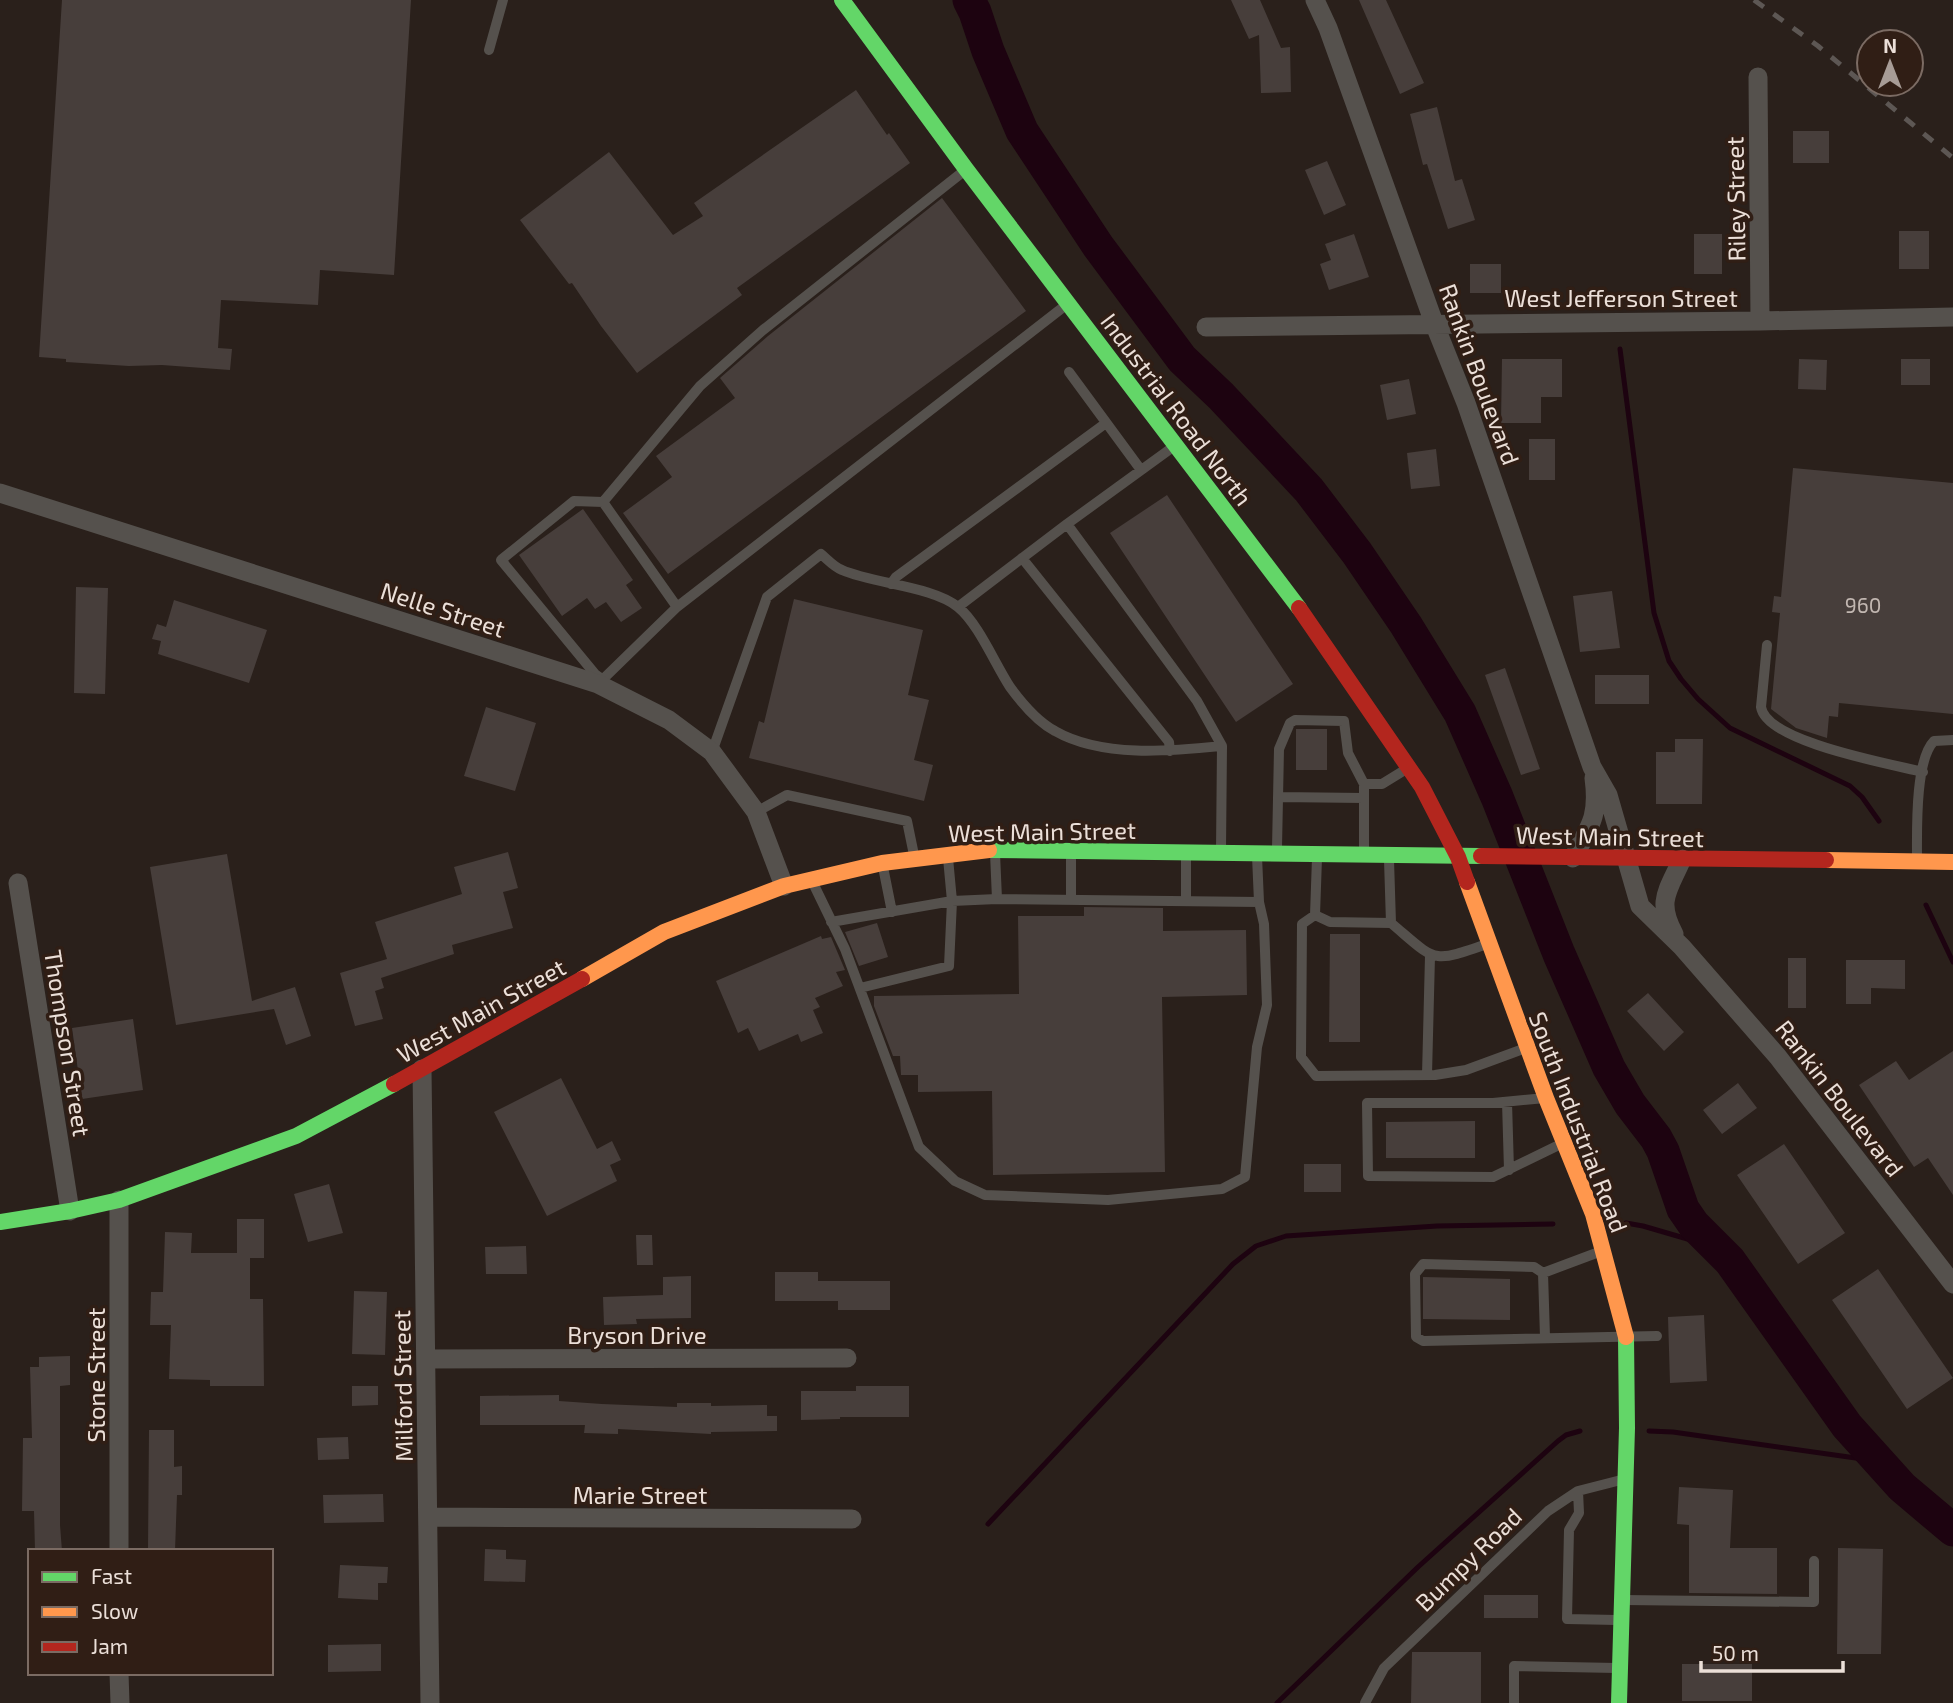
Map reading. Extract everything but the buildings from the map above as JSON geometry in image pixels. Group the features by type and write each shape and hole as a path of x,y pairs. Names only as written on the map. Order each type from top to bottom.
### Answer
{"main road":[{"name":"Industrial Road North","path":"842,0 966,169 1309,621 1422,787 1458,857"},
{"name":"West Main Street","path":"0,1222 119,1200 296,1136 422,1069 664,932 784,886 882,863 995,849 1953,862"},
{"name":"South Industrial Road","path":"1458,857 1527,1048 1593,1214 1626,1335 1619,1703"}],"street":[{"name":"Rankin Boulevard","path":"1315,0 1328,28 1434,323 1466,403 1592,767 1597,799 1595,814 1573,858"},
{"name":"Riley Street","path":"1758,77 1760,321"},
{"name":"West Jefferson Street","path":"1206,327 1953,317"},
{"name":"Nelle Street","path":"0,493 600,682 669,720 712,752 756,812 784,886"},
{"name":"Rankin Boulevard","path":"1592,767 1608,795 1640,906 1682,947 1778,1057 1953,1284"},
{"name":"Rankin Boulevard","path":"1682,859 1664,905 1666,918 1682,947"},
{"name":"Thompson Street","path":"18,883 70,1211"},
{"name":"Milford Street","path":"422,1069 430,1703"},
{"name":"Stone Street","path":"119,1200 119,1549"},
{"name":"Bryson Drive","path":"426,1359 848,1358"},
{"name":"Marie Street","path":"428,1517 852,1520"},
{"path":"120,1675 120,1703"}],"lane":[{"path":"489,50 503,0"},
{"path":"603,502 700,386 763,330 966,169"},
{"path":"603,502 574,501 501,560 600,682 677,607 1068,303"},
{"path":"1069,372 1141,470"},
{"path":"891,584 896,577 1106,423"},
{"path":"958,607 1175,445"},
{"path":"603,502 677,607"},
{"path":"1067,524 1197,701 1222,746 1221,853"},
{"path":"712,752 767,597 821,554 839,569 936,595 958,607 981,636 1011,688 1034,714 1054,731 1101,746 1139,751 1222,746"},
{"path":"1022,558 1169,742 1170,751"},
{"path":"1767,645 1761,712 1768,720 1793,736 1828,749 1923,772"},
{"path":"1277,854 1279,749 1290,723 1295,720 1344,721 1367,706"},
{"path":"1344,721 1348,753 1364,784 1364,856"},
{"path":"1917,862 1917,807 1930,745 1939,740 1953,740"},
{"path":"1364,784 1382,784 1409,767"},
{"path":"756,812 787,795 907,821 915,859"},
{"path":"1278,797 1364,798"},
{"path":"995,849 996,899"},
{"path":"1071,851 1071,898"},
{"path":"1186,853 1186,901"},
{"path":"860,988 949,966 952,901 948,854"},
{"path":"811,880 845,949 919,1147 955,1181 985,1195 1108,1200 1222,1189 1245,1177 1257,1047 1267,1005 1264,924 1259,902 1257,854"},
{"path":"1315,915 1317,855"},
{"path":"1388,856 1391,923"},
{"path":"882,863 892,912"},
{"path":"831,922 952,901 1071,898 1259,902"},
{"path":"1315,915 1331,922 1391,923 1430,956 1448,958 1489,944"},
{"path":"1315,915 1302,924 1301,1057 1316,1076 1427,1075 1466,1070 1527,1048"},
{"path":"1427,1075 1430,956"},
{"path":"1546,1098 1507,1102 1367,1103 1368,1176 1493,1177 1564,1143"},
{"path":"1507,1102 1509,1170"},
{"path":"1543,1273 1603,1250"},
{"path":"1543,1273 1534,1267 1423,1264 1415,1275 1416,1337 1423,1341 1657,1336"},
{"path":"1543,1273 1545,1337"},
{"name":"Bumpy Road","path":"1365,1703 1384,1668 1548,1511 1578,1491 1625,1479"},
{"path":"1578,1491 1578,1513 1569,1530 1567,1619 1622,1620"},
{"path":"1622,1600 1814,1602 1814,1561"},
{"path":"1514,1703 1514,1666 1620,1668"}],"waterway":[{"path":"969,0 1022,131 1098,246 1182,359 1221,396 1309,490 1357,553 1406,625 1460,713 1609,1068 1663,1151 1683,1209 1694,1225 1730,1261 1847,1426 1902,1487 1953,1530"},
{"path":"1620,349 1654,613 1669,661 1698,699 1730,728 1850,786 1862,797 1879,821"},
{"path":"1926,905 1953,962"},
{"path":"1626,1223 1715,1247"},
{"path":"988,1524 1233,1264 1256,1246 1286,1236 1437,1226 1553,1224"},
{"path":"1277,1703 1418,1567 1558,1441 1566,1435 1580,1431"},
{"path":"1649,1431 1673,1432 1877,1461"}],"railway":[{"path":"1754,0 1818,46 1953,158"}],"traffic: fast":[{"path":"842,0 966,169 1299,608"},
{"path":"989,850 1481,856"},
{"path":"0,1222 119,1200 296,1136 394,1084"},
{"path":"1619,1703 1627,1428 1626,1337"}],"traffic: slow":[{"path":"582,979 664,932 784,886 882,863 989,850"},
{"path":"1826,860 1953,862"},
{"path":"1467,882 1546,1098 1593,1214 1626,1337"}],"traffic: jam":[{"path":"1299,608 1422,787 1458,857 1467,882"},
{"path":"1481,856 1826,860"},
{"path":"394,1084 582,979"}]}
